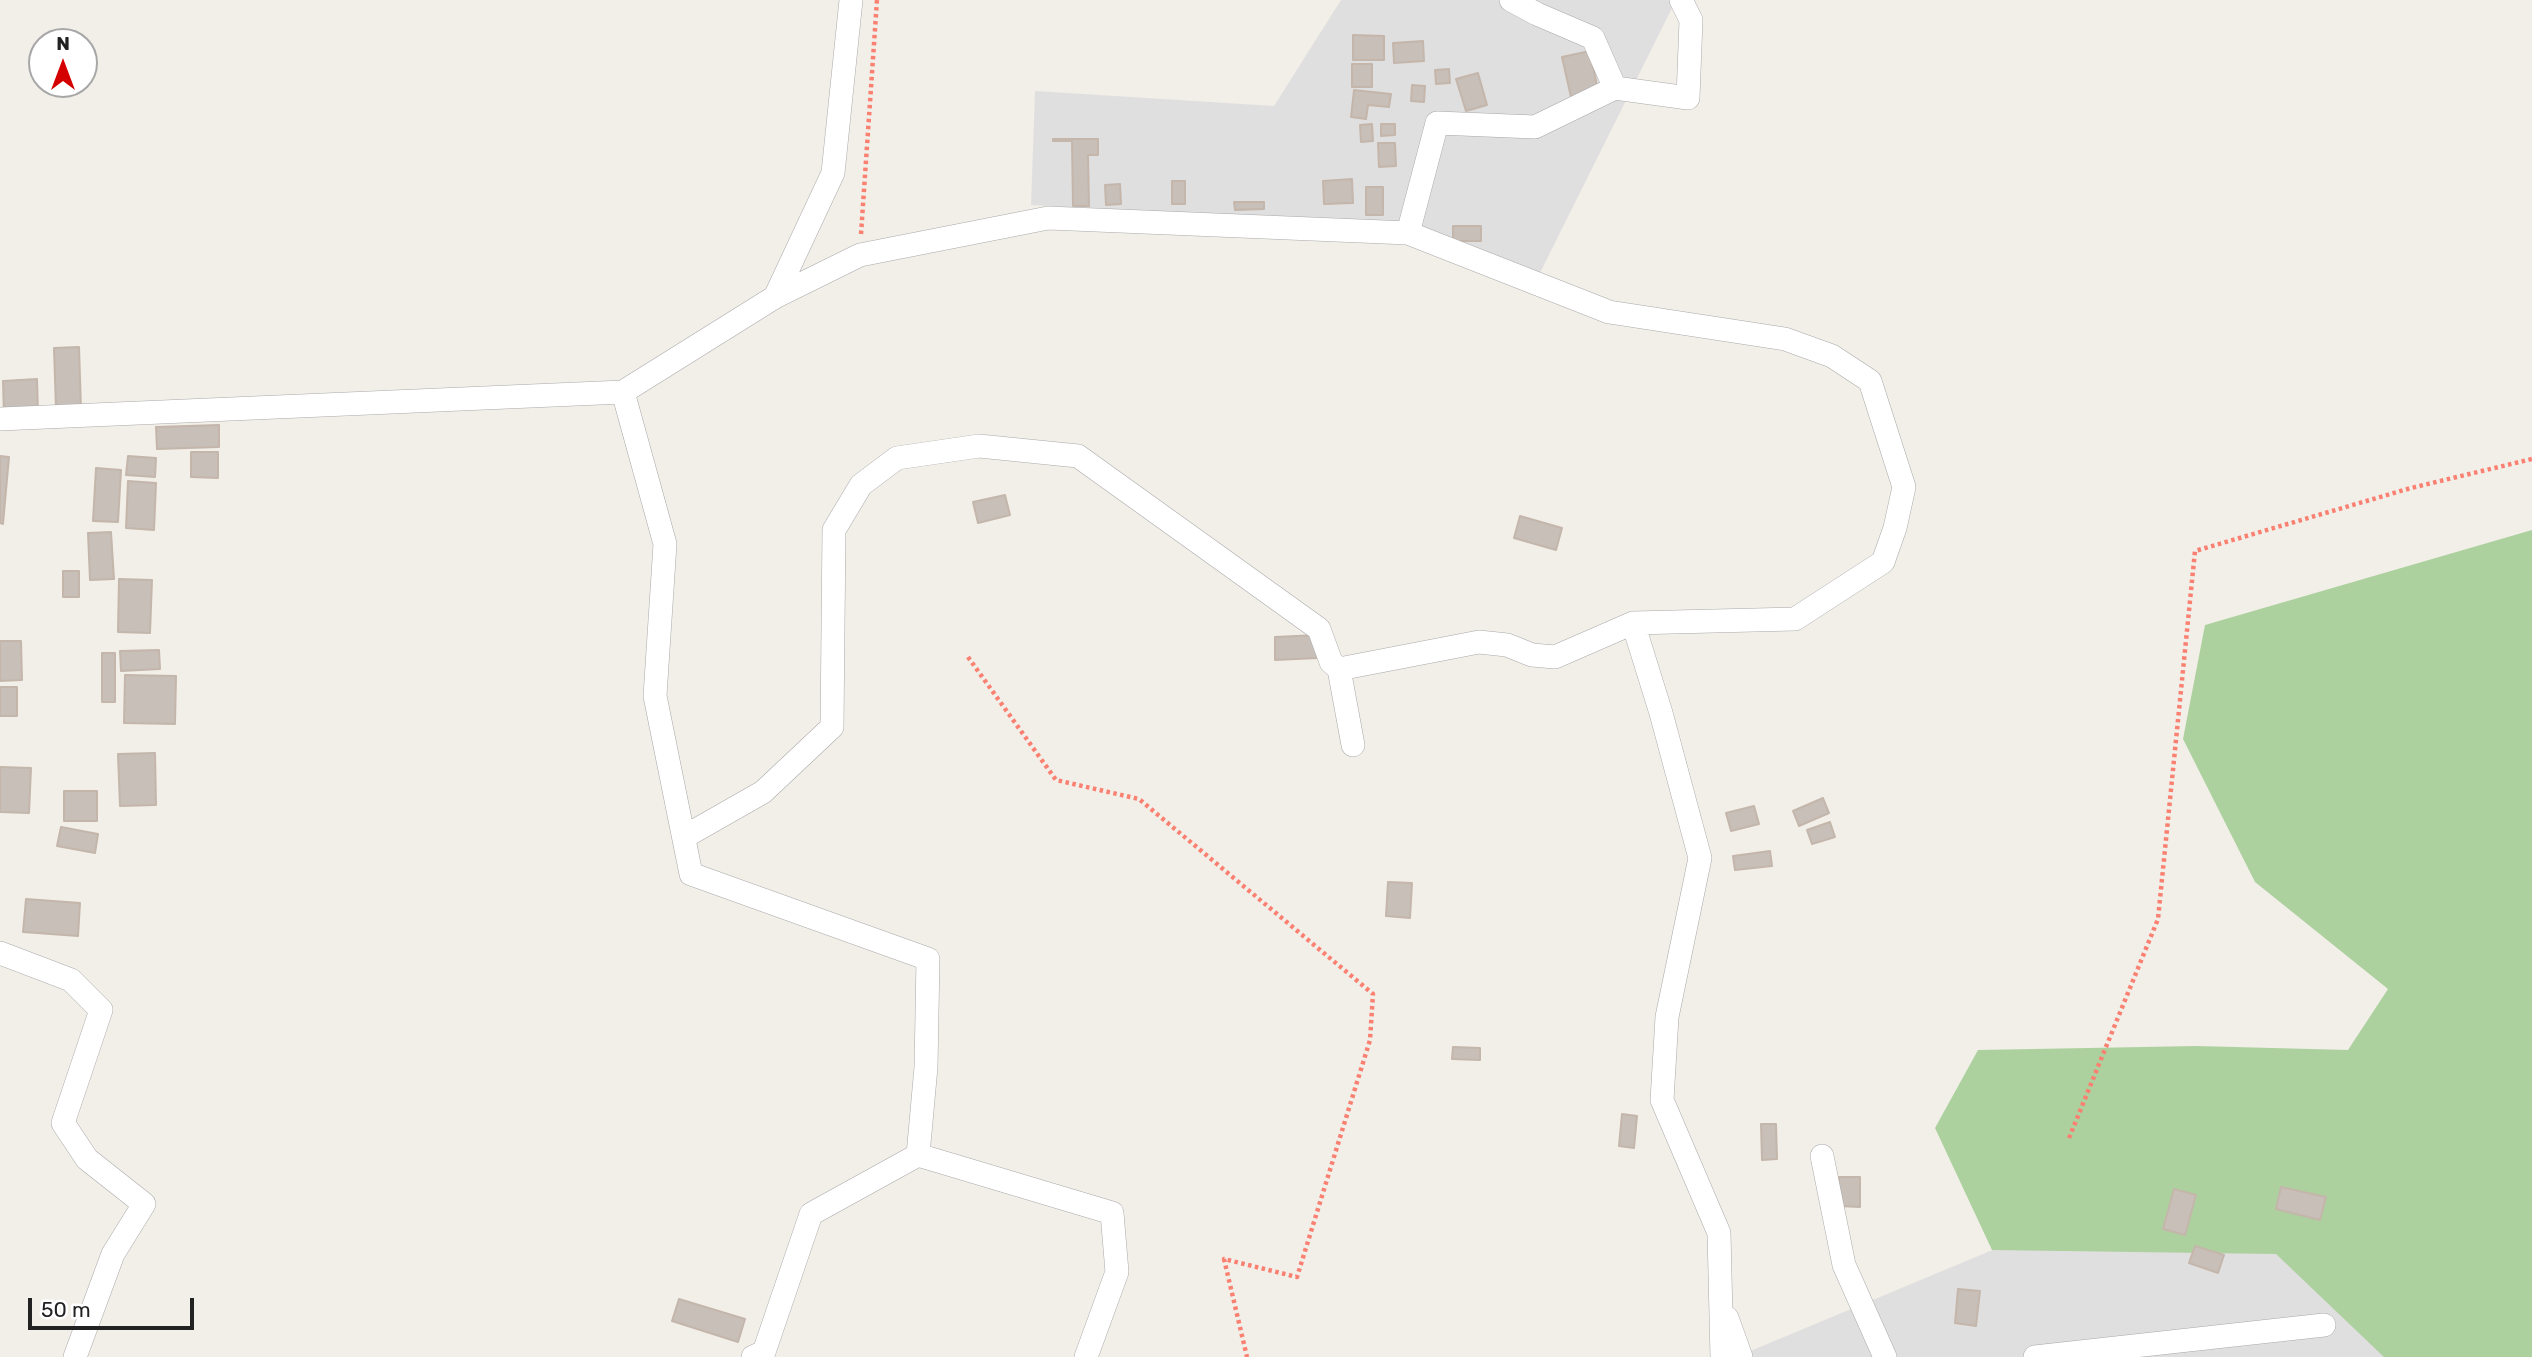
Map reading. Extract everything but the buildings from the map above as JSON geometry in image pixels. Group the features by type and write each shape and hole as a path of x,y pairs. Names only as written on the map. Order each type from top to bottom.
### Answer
{"street":[{"path":"775,297 833,173 851,0"},
{"path":"1511,0 1593,38 1615,88"},
{"path":"1408,233 1437,123 1535,127 1615,88 1688,98 1690,20 1681,0"},
{"path":"0,419 623,392 775,297 860,255 1048,218 1408,233 1609,312 1785,339 1832,356 1870,381 1904,487 1895,528 1883,562 1795,619 1633,623 1555,657 1532,655 1507,645 1479,642 1339,669"},
{"path":"623,392 665,544 655,696 691,874 928,959 926,1067 918,1154"},
{"path":"684,837 763,792 832,727 834,530 861,485 897,458 979,446 1078,456 1319,629 1331,662 1339,669 1353,745"},
{"path":"1633,623 1661,712 1700,858 1667,1017 1662,1100 1719,1233 1721,1357"},
{"path":"0,953 71,980 101,1010 63,1123 87,1159 144,1203 113,1254 75,1357"},
{"path":"753,1357 764,1352 811,1214 918,1154 1112,1213 1117,1272 1086,1357"},
{"path":"1822,1156 1844,1265 1885,1357"},
{"path":"1710,1357 1722,1302"},
{"path":"1722,1302 1741,1357"},
{"path":"2035,1357 2325,1325"}],"path":[{"path":"860,255 877,0"},
{"path":"2069,1138 2158,919 2195,551 2411,488 2532,459"},
{"path":"968,657 1056,780 1139,799 1373,994 1370,1040 1297,1277 1224,1259 1247,1357"}],"shaded area":[{"path":"1341,0 1676,0 1534,285 1343,222 1031,205 1035,91 1274,106"},
{"path":"2190,1132 2532,1323 2532,1357 1736,1357 2086,1211"}],"green space":[{"path":"2532,530 2532,1357 2384,1357 2276,1254 1992,1250 1935,1128 1978,1050 2197,1046 2348,1050 2388,989 2255,882 2183,739 2205,625"}]}
